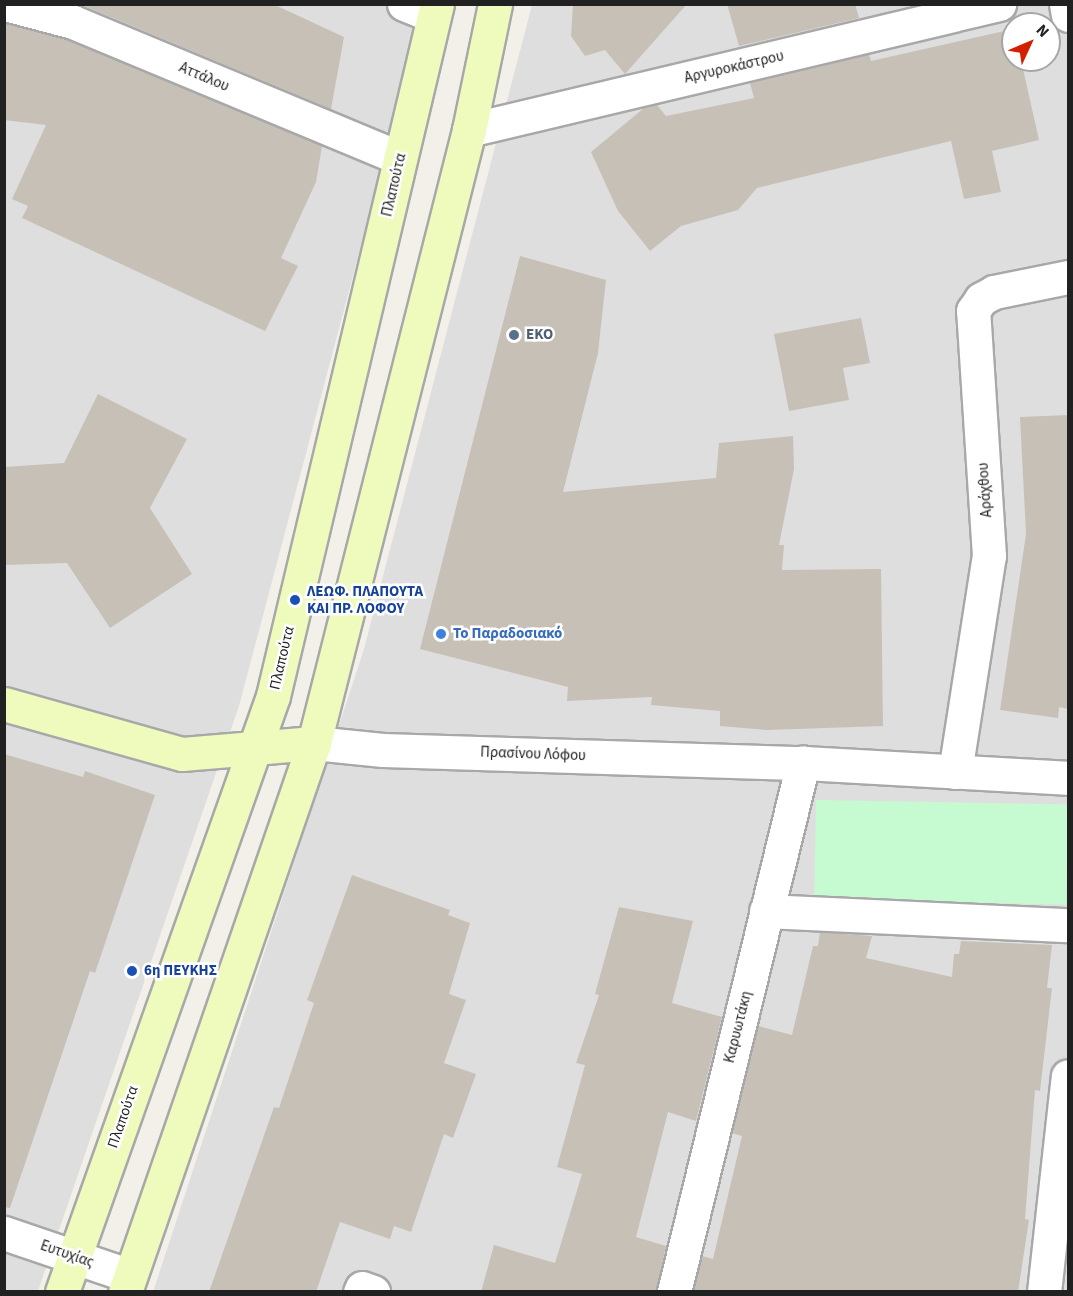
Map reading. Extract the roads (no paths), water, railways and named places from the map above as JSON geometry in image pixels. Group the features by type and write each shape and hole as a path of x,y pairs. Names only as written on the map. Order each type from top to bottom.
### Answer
{"main road":[{"path":"127,1284 314,743 469,129 495,4"},
{"name":"Πλαπούτα","path":"62,1292 258,747 436,10"},
{"name":"Πρασίνου Λόφου","path":"4,704 182,754 314,743"}],"street":[{"name":"Αττάλου","path":"5,4 73,22 400,158"},
{"path":"404,4 436,10"},
{"name":"Αργυροκάστρου","path":"469,129 999,4"},
{"path":"1066,4 1068,15"},
{"name":"Αράχθου","path":"955,772 989,556 973,311 981,299 994,292 1068,277"},
{"name":"Πρασίνου Λόφου","path":"314,743 383,750 803,763 1068,778"},
{"name":"Καρυωτάκη","path":"674,1292 803,763"},
{"path":"766,911 1068,925"},
{"path":"1044,1292 1068,1076"},
{"name":"Ευτυχίας","path":"4,1233 74,1255 127,1284"},
{"path":"360,1292 362,1288 373,1292"}],"place":[{"name":"EKO","path":"514,335"},
{"name":"ΛΕΩΦ. ΠΛΑΠΟΥΤΑ ΚΑΙ ΠΡ. ΛΟΦΟΥ","path":"295,600"},
{"name":"Το Παραδοσιακό","path":"441,634"},
{"name":"6η ΠΕΥΚΗΣ","path":"132,971"}]}
